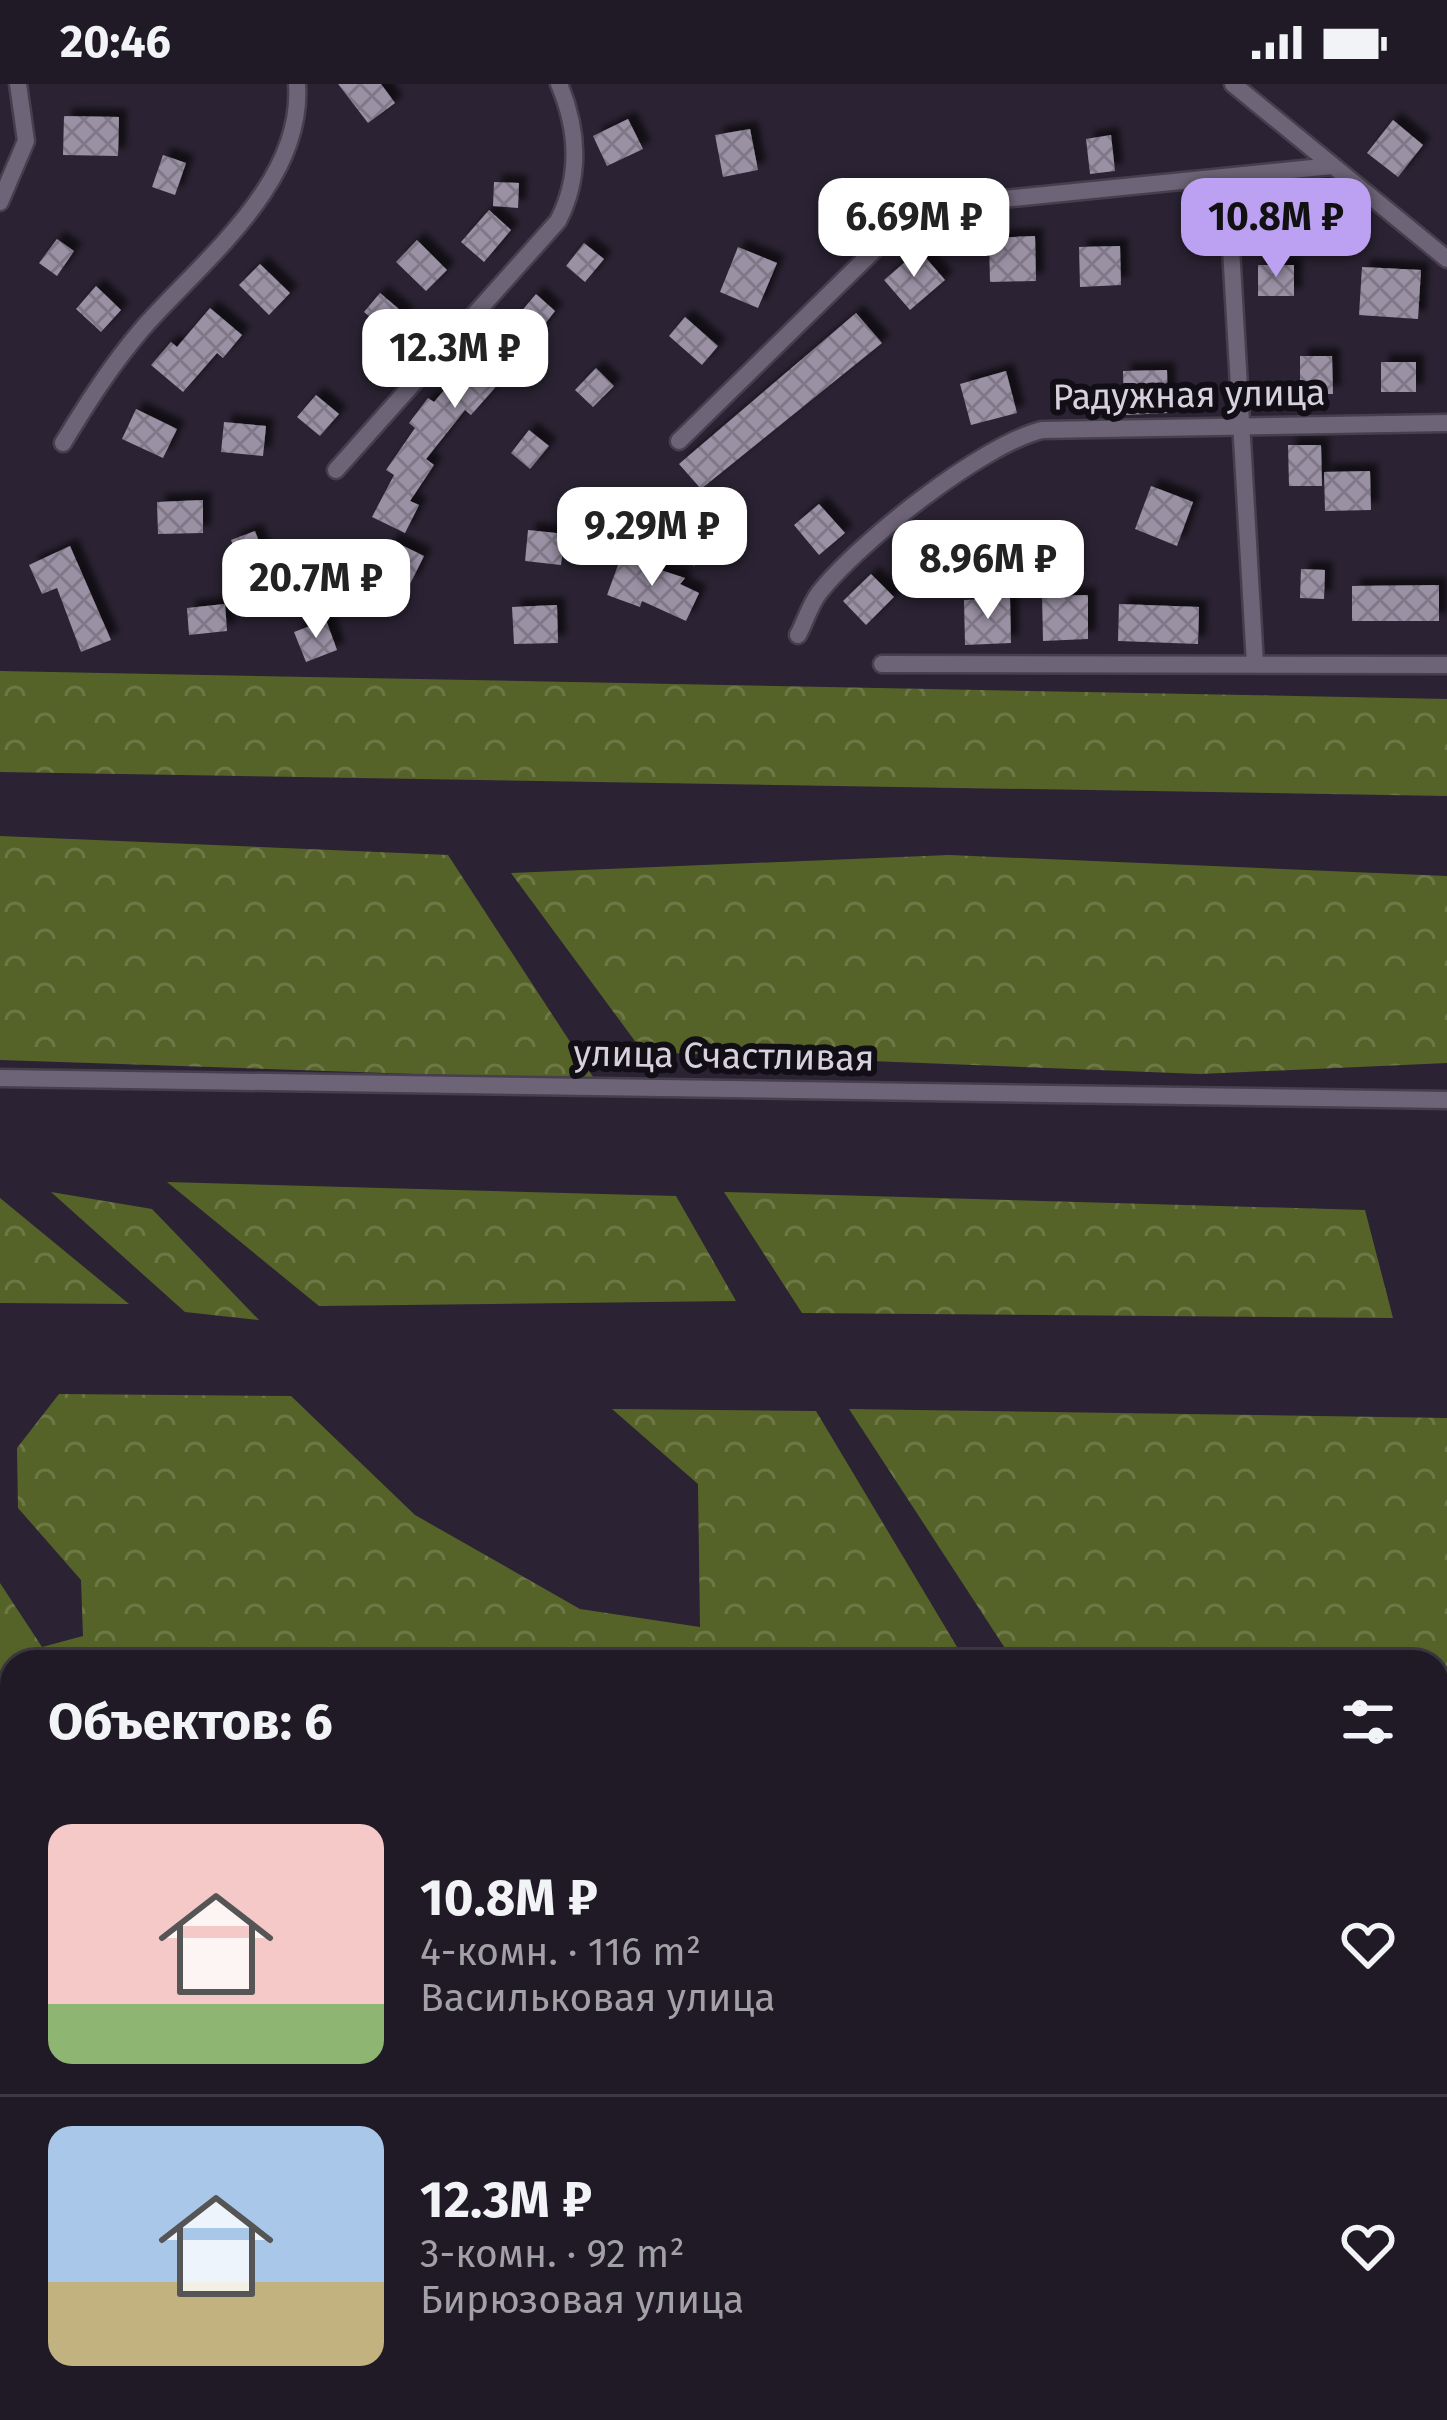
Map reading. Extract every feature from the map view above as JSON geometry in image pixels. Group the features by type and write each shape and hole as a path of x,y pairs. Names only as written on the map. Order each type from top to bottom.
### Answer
{"street":[{"path":"0,202 26,141 18,84"},
{"path":"63,442 100,382 257,200 289,152 299,111 297,84"},
{"path":"335,470 558,221 574,191 575,166 568,107 559,84"},
{"path":"1233,84 1447,259"},
{"path":"679,441 906,219 943,205 1333,166"},
{"path":"1227,178 1256,664"},
{"name":"Радужная улица","path":"798,635 819,594 863,553 982,454 1015,437 1042,430 1447,423"},
{"path":"882,664 1447,665"},
{"name":"улица Счастливая","path":"0,1078 1447,1100"}],"green space":[{"path":"0,671 1447,699 1447,796 0,772"},
{"path":"0,836 448,855 595,1080 0,1060"},
{"path":"949,855 1447,876 1447,1063 1200,1074 643,1052 511,873"},
{"path":"167,1182 676,1196 736,1301 319,1306"},
{"path":"51,1192 152,1209 259,1320 185,1312"},
{"path":"724,1192 1365,1210 1393,1318 802,1313"},
{"path":"0,1198 129,1304 0,1303"},
{"path":"59,1394 291,1396 415,1515 580,1609 700,1627 698,1484 612,1409 816,1411 959,1650 0,1650 0,1583 42,1647 83,1636 81,1580 18,1508 17,1448"},
{"path":"849,1409 1447,1418 1447,1650 1006,1650"}],"building":[{"path":"338,84 381,84 395,103 368,123"},
{"path":"64,116 119,117 118,156 63,155"},
{"path":"628,119 643,149 607,166 593,136"},
{"path":"1393,120 1423,145 1398,177 1367,153"},
{"path":"750,129 758,170 723,177 715,135"},
{"path":"1111,135 1115,171 1090,174 1086,139"},
{"path":"163,155 186,163 175,195 152,187"},
{"path":"494,182 519,183 518,208 493,206"},
{"path":"489,210 511,230 484,262 461,242"},
{"path":"1035,236 1036,281 990,282 989,238"},
{"path":"57,239 74,251 57,276 39,263"},
{"path":"417,240 447,270 426,291 396,262"},
{"path":"584,243 604,259 585,282 566,266"},
{"path":"1120,246 1121,285 1080,287 1079,247"},
{"path":"738,247 777,263 758,308 720,292"},
{"path":"919,250 945,280 910,310 884,280"},
{"path":"260,264 290,293 269,315 239,285"},
{"path":"1258,265 1294,265 1294,296 1258,296"},
{"path":"1362,267 1421,270 1418,319 1359,315"},
{"path":"96,286 121,310 101,332 76,309"},
{"path":"380,293 406,315 390,334 364,312"},
{"path":"536,294 555,311 501,381 471,415 465,410 426,459 434,465 410,501 419,505 405,533 372,517 394,475 386,470 415,428 409,423 428,398 434,402 492,334 498,339"},
{"path":"210,308 242,335 223,358 217,353 183,392 151,365 171,342 177,347"},
{"path":"856,313 882,343 701,489 679,464"},
{"path":"685,317 718,346 702,365 669,336"},
{"path":"1300,356 1332,356 1333,394 1300,394"},
{"path":"1381,362 1416,362 1416,392 1381,392"},
{"path":"596,368 614,386 593,407 575,390"},
{"path":"1167,370 1168,413 1124,415 1123,371"},
{"path":"1006,371 1017,413 971,425 960,384"},
{"path":"316,395 339,414 320,436 297,417"},
{"path":"136,409 177,429 163,458 122,439"},
{"path":"224,422 266,426 263,456 221,452"},
{"path":"529,430 549,446 530,469 511,453"},
{"path":"1288,445 1321,445 1322,486 1289,486"},
{"path":"1370,471 1371,510 1325,511 1324,472"},
{"path":"1151,486 1193,502 1177,546 1135,529"},
{"path":"203,500 203,533 158,534 157,502"},
{"path":"819,504 845,533 819,555 794,525"},
{"path":"692,518 717,536 694,566 670,547"},
{"path":"528,530 565,534 561,565 525,561"},
{"path":"255,531 268,565 244,574 231,540"},
{"path":"391,540 424,556 410,584 377,568"},
{"path":"70,546 111,640 81,652 57,588 42,594 29,565"},
{"path":"621,557 685,578 680,584 699,593 686,621 642,601 640,607 607,595"},
{"path":"1301,569 1325,570 1324,599 1300,598"},
{"path":"871,574 894,597 866,625 843,601"},
{"path":"1439,585 1439,621 1352,621 1352,586"},
{"path":"1088,595 1088,639 1043,641 1042,596"},
{"path":"1010,598 1011,643 965,645 964,600"},
{"path":"225,604 227,631 189,635 187,608"},
{"path":"1119,604 1199,607 1198,644 1118,641"},
{"path":"557,605 558,643 514,644 512,607"},
{"path":"326,620 337,650 306,662 294,632"}]}
